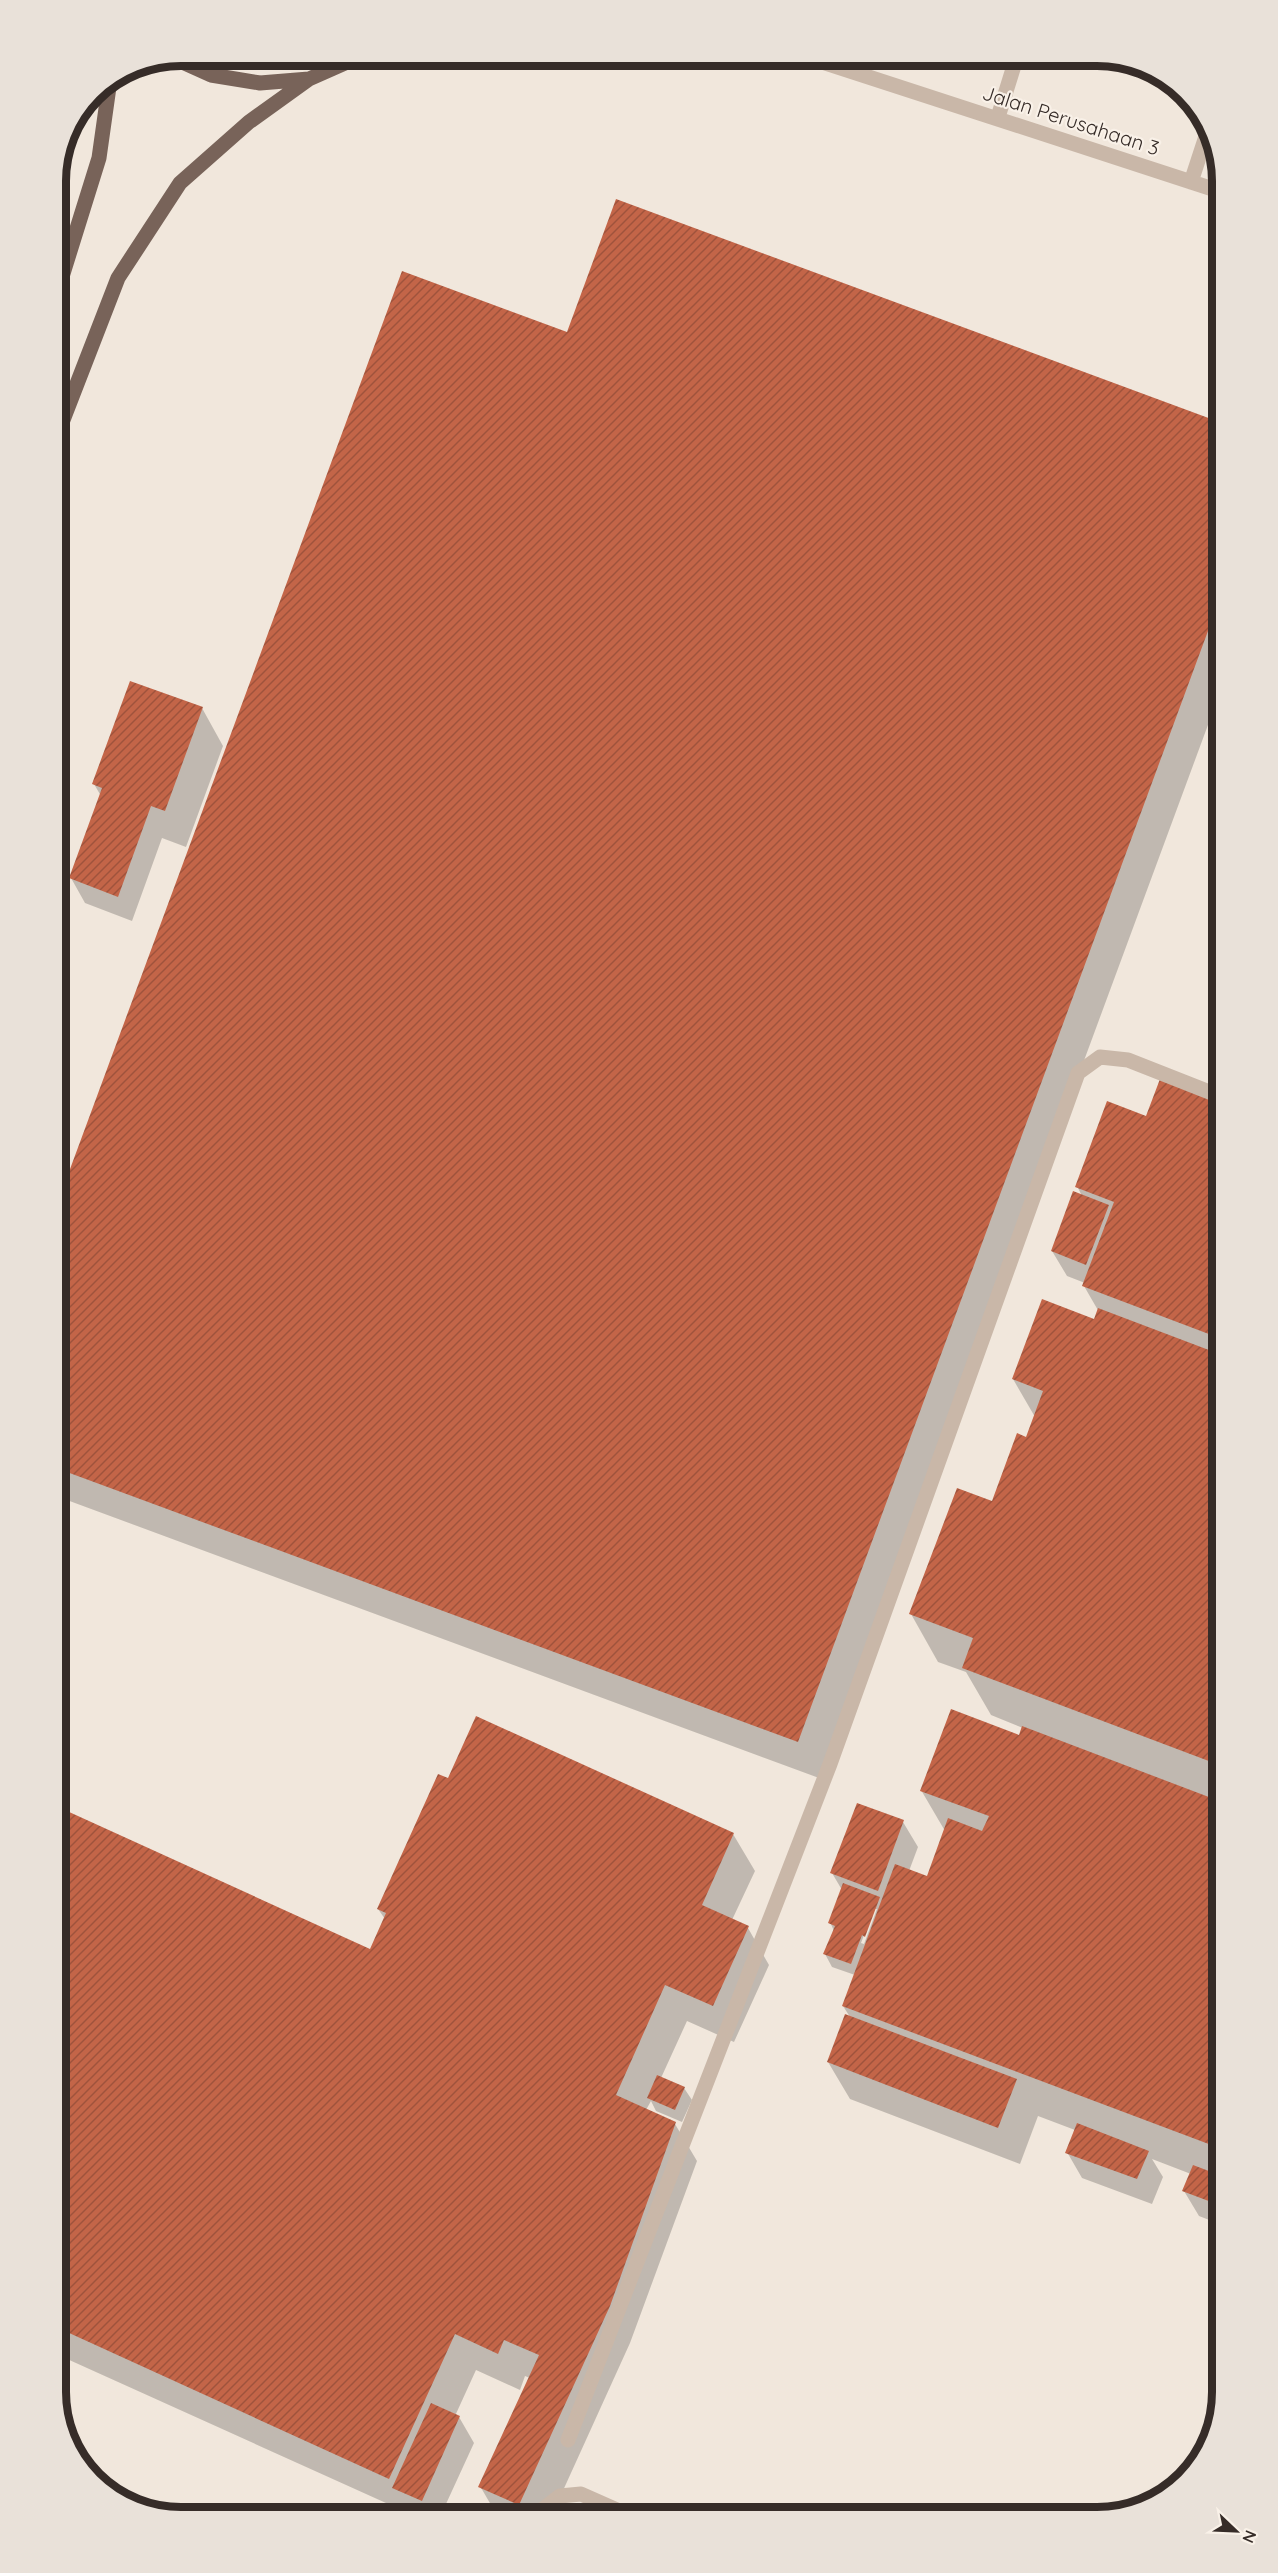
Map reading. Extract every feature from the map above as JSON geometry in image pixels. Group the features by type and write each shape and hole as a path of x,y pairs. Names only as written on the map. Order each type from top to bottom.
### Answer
{"main road":[{"path":"191,66 211,75 260,83 309,79"},
{"path":"66,412 118,279 180,183 249,122 309,79 338,66"},
{"path":"66,264 99,158 108,93"}],"street":[{"name":"Jalan Perusahaan 3","path":"836,66 998,117 1212,189"},
{"path":"998,117 1014,66"},
{"path":"1191,182 1205,141"},
{"path":"568,2440 830,1764 1078,1073 1100,1057 1128,1060 1212,1093"},
{"path":"546,2507 560,2496 581,2494 610,2507"}],"building":[{"path":"616,199 1212,419 1212,620 798,1742 66,1472 66,1180 402,271 567,332"},
{"path":"130,681 203,707 165,811 151,806 118,897 69,878 102,788 92,784"},
{"path":"1160,1079 1212,1099 1212,1335 1082,1286 1114,1202 1075,1187 1107,1101 1146,1116"},
{"path":"1073,1191 1109,1205 1086,1265 1051,1251"},
{"path":"1042,1299 1094,1319 1098,1308 1212,1351 1212,1762 962,1668 973,1638 909,1614 957,1488 992,1501 1017,1433 1026,1437 1043,1391 1012,1379"},
{"path":"951,1709 1019,1735 1022,1726 1212,1798 1212,2145 842,2006 895,1864 927,1876 948,1818 982,1831 989,1816 920,1791"},
{"path":"476,1716 734,1833 702,1905 749,1926 713,2006 665,1985 616,2095 676,2122 610,2306 519,2505 478,2487 539,2355 504,2340 498,2354 455,2334 389,2479 66,2332 66,1811 370,1949 386,1913 377,1909 438,1774 448,1778"},
{"path":"857,1803 904,1820 878,1891 830,1873"},
{"path":"843,1883 880,1897 865,1937 862,1935 851,1964 823,1954 835,1926 828,1923"},
{"path":"845,2014 1017,2079 998,2128 827,2062"},
{"path":"657,2075 685,2087 675,2110 647,2098"},
{"path":"1077,2123 1149,2151 1137,2179 1065,2153"},
{"path":"1193,2165 1212,2172 1212,2202 1182,2191"},
{"path":"431,2403 460,2416 422,2501 392,2488"}]}
